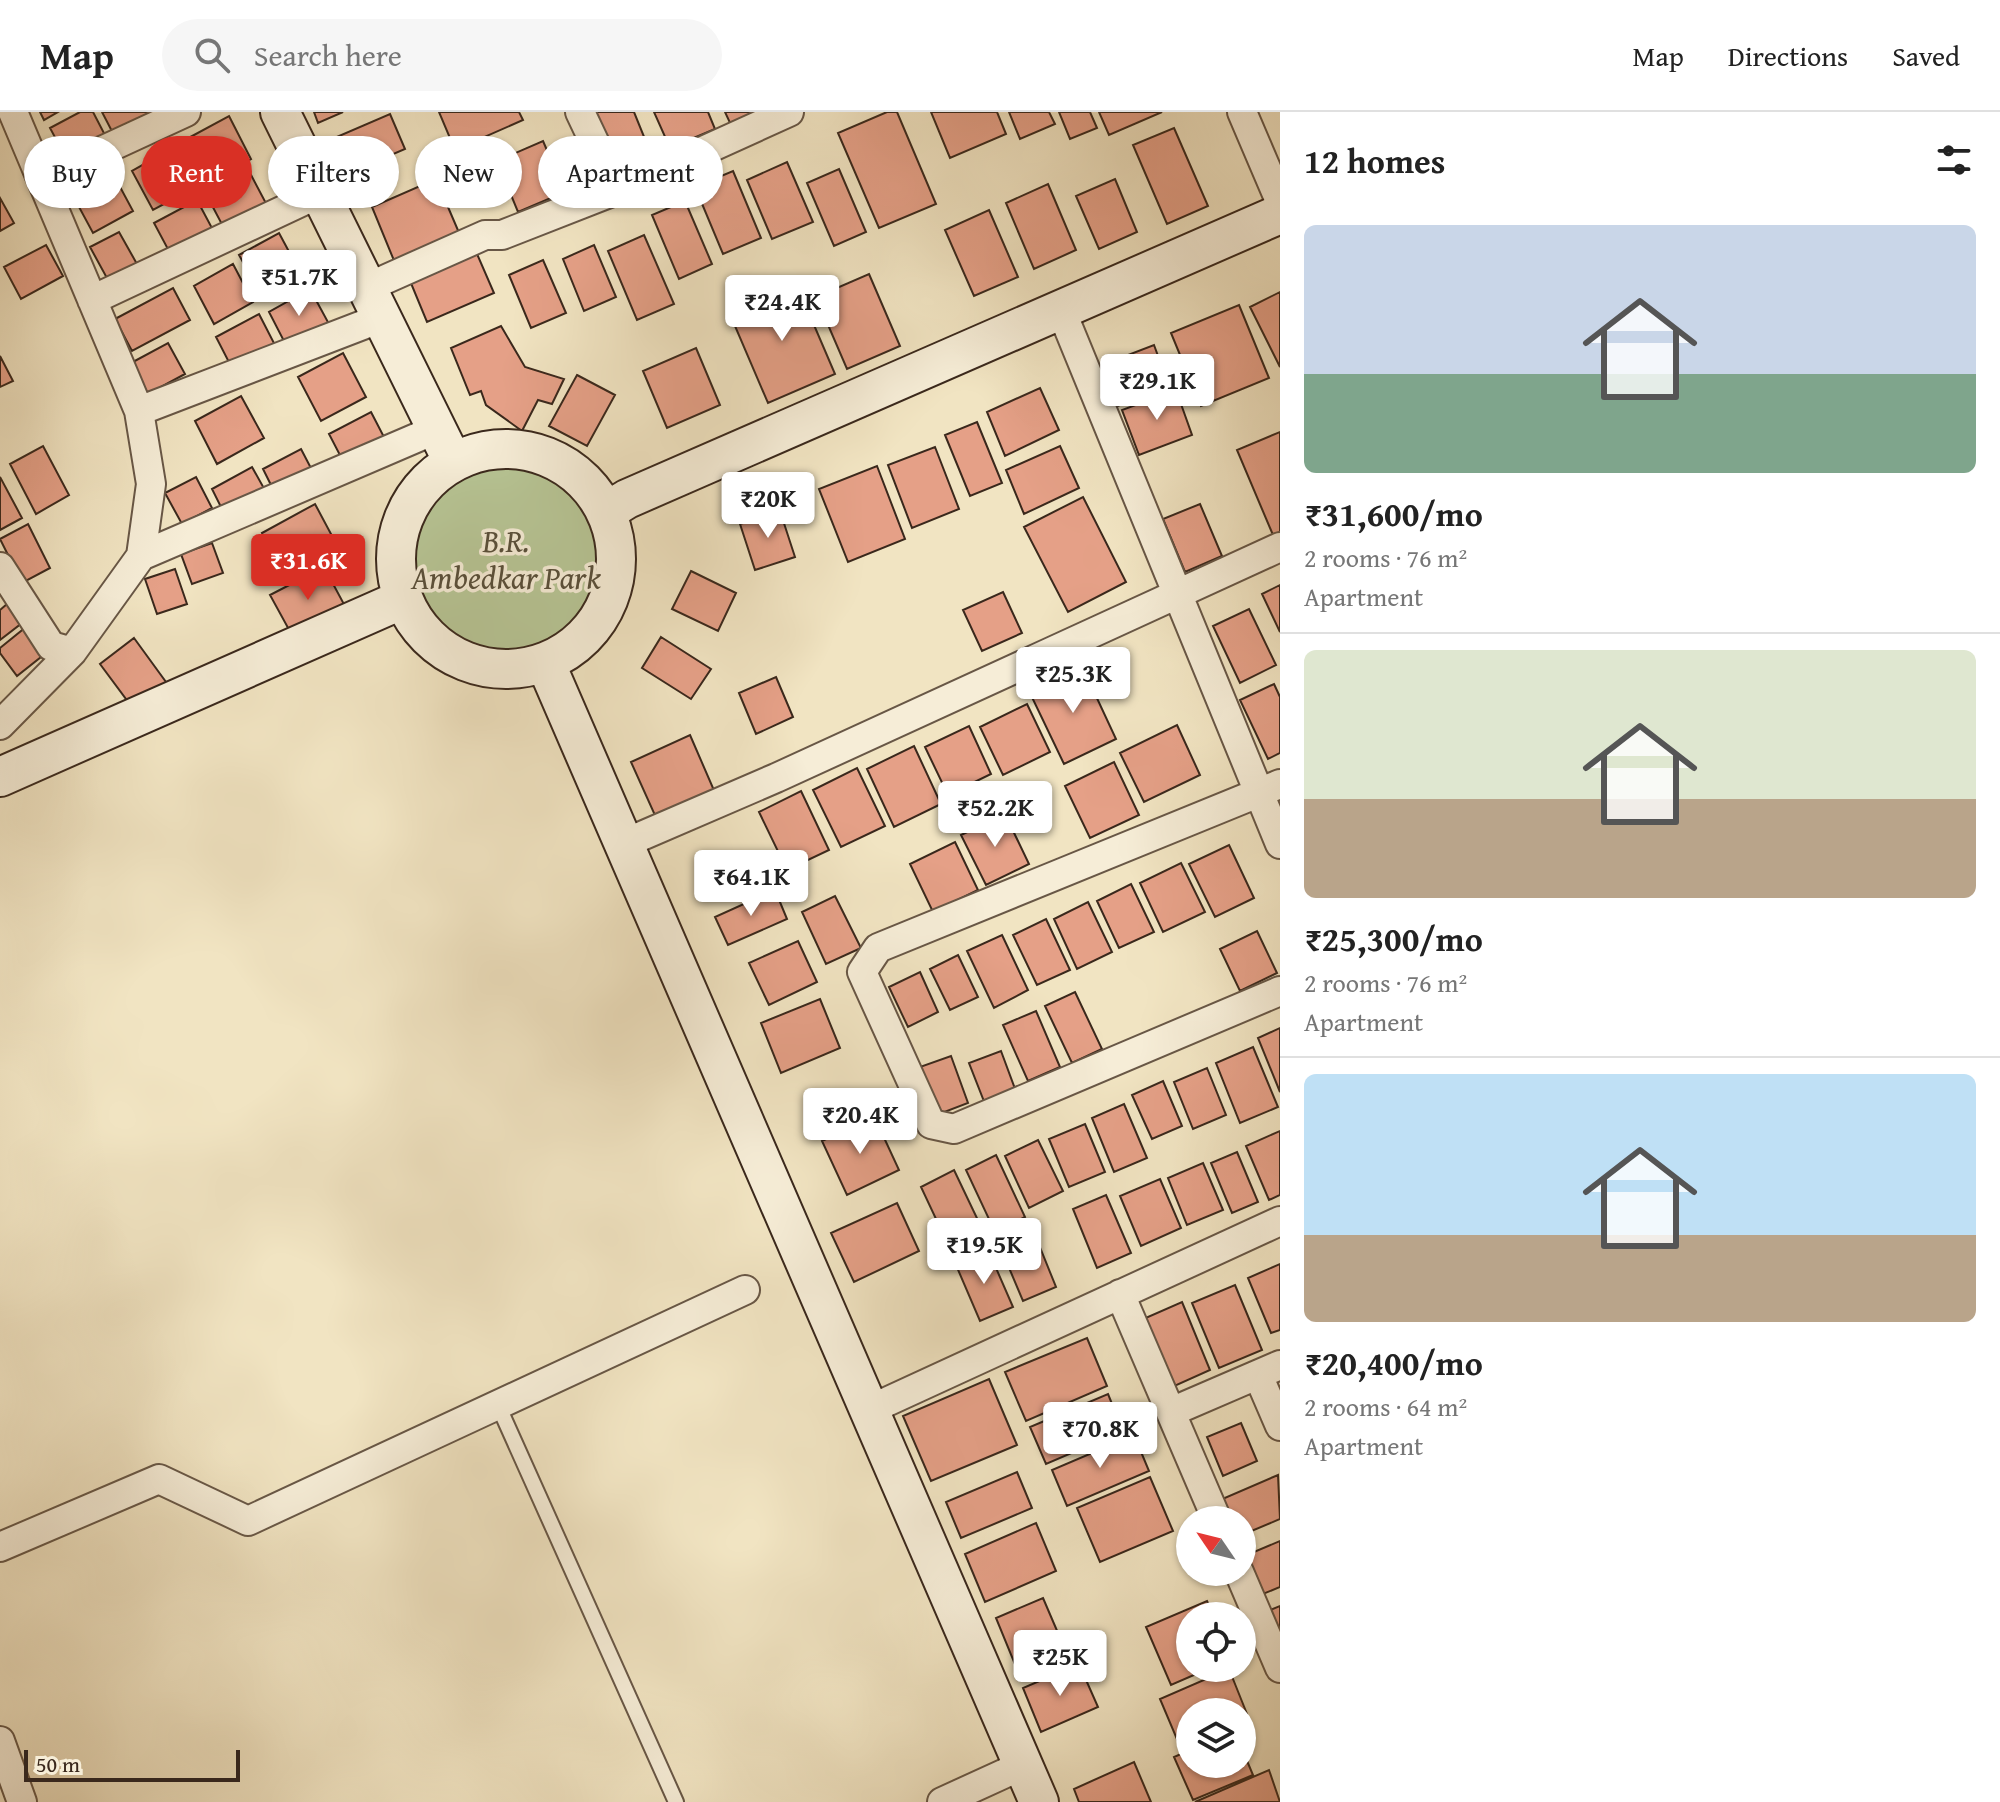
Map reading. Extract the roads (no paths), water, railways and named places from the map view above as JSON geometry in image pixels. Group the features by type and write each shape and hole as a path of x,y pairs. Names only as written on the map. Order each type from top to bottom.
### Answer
{"street":[{"path":"13,112 24,138"},
{"path":"125,140 186,112"},
{"path":"280,112 292,136"},
{"path":"580,112 591,136"},
{"path":"723,142 789,112"},
{"path":"1242,112 1280,201"},
{"path":"0,725 72,652 141,556 151,484 139,411 53,208"},
{"path":"92,300 288,208"},
{"path":"141,556 445,446 521,450 550,457 583,479 606,512 613,531 616,561 604,610 579,641 545,662 524,668 481,666 442,649 426,635 403,599 396,560 402,521 423,487 437,473 445,446 327,208"},
{"path":"139,411 374,303 485,235 502,235 571,208"},
{"path":"606,512 627,499 1280,214"},
{"path":"1061,310 1177,593 1270,789 1280,844"},
{"path":"623,844 776,778 1280,547"},
{"path":"0,567 51,646 72,652"},
{"path":"0,777 403,599"},
{"path":"545,662 1039,1802"},
{"path":"1270,789 878,948 862,972 931,1124 954,1129 1280,991"},
{"path":"869,1410 1280,1221"},
{"path":"0,1547 159,1479 248,1521 745,1290"},
{"path":"1120,1294 1211,1506"},
{"path":"1171,1412 1269,1370 1280,1426"},
{"path":"1245,1586 1280,1668"},
{"path":"0,1741 22,1802"},
{"path":"942,1802 1023,1765"}],"lane":[{"path":"498,1405 676,1802"}],"park label":[{"name":"B.R. Ambedkar Park","path":"506,560"}]}
